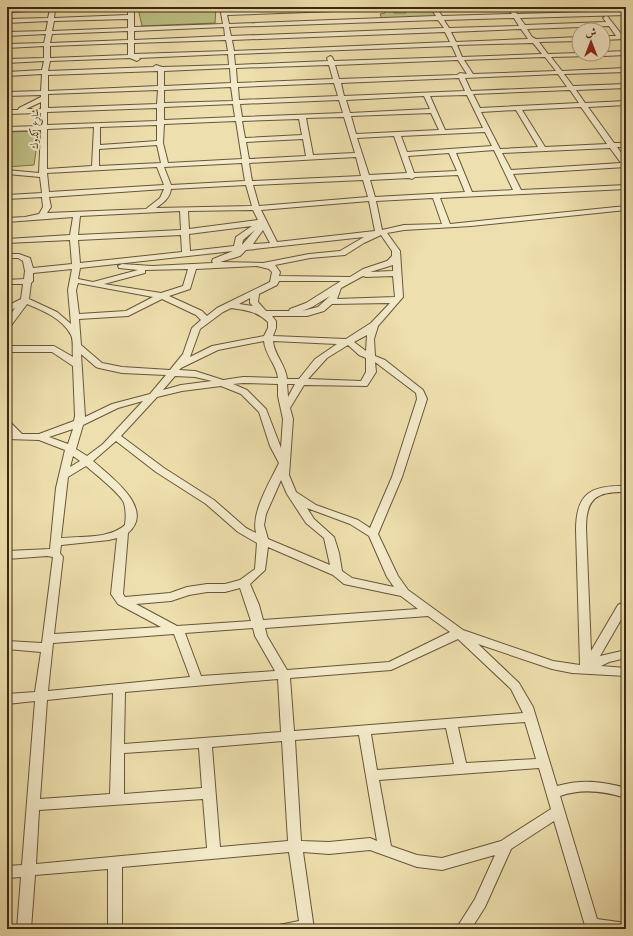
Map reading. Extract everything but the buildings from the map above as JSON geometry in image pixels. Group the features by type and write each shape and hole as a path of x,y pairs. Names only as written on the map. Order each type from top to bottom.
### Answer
{"street":[{"path":"7,10 87,7"},
{"path":"131,7 131,56"},
{"path":"275,245 256,208 249,184 238,120 231,52 224,10 388,7"},
{"path":"433,7 447,29 460,58 470,75"},
{"path":"510,7 530,38 534,40 559,71 626,165"},
{"path":"582,7 586,14"},
{"path":"608,7 614,14"},
{"name":"شارع كدوك","path":"42,216 47,207 44,194 45,73 48,59 47,44 53,8"},
{"path":"359,8 382,62 382,87"},
{"path":"281,9 292,50"},
{"path":"7,34 364,20 626,13"},
{"path":"602,14 608,22"},
{"path":"7,21 130,17"},
{"path":"7,46 571,25"},
{"path":"611,25 623,37"},
{"path":"611,38 623,37"},
{"path":"382,62 454,43 571,38"},
{"path":"286,408 302,381 324,356 374,326 399,297 396,251 381,233 348,115 332,63 326,49"},
{"path":"7,61 326,49 382,62 435,85 468,92 626,86"},
{"path":"611,54 626,53"},
{"path":"7,74 571,55"},
{"path":"131,56 161,69"},
{"path":"160,165 165,165 160,143 161,69"},
{"path":"426,94 435,85 460,75 626,70"},
{"path":"460,75 476,110 518,192"},
{"path":"7,94 45,95 161,88 337,81 426,94"},
{"path":"7,112 342,98 382,87"},
{"path":"426,94 443,132"},
{"path":"7,112 26,107 45,95"},
{"path":"476,110 626,103"},
{"path":"518,108 543,149"},
{"path":"7,128 434,111"},
{"path":"302,117 310,158"},
{"path":"94,168 97,125"},
{"path":"354,136 487,130"},
{"path":"397,134 412,177"},
{"path":"241,140 306,137"},
{"path":"96,147 160,143"},
{"path":"404,154 626,145"},
{"path":"452,151 470,195"},
{"path":"7,172 44,173 94,168 360,156"},
{"path":"149,210 167,194 169,187 160,165"},
{"path":"508,172 626,165"},
{"path":"7,197 169,187 412,177 462,173"},
{"path":"7,220 32,219 42,216 149,210 256,208 372,199 626,187"},
{"path":"436,196 447,226"},
{"path":"29,271 186,254 239,250 381,233 401,228 447,226 626,208"},
{"path":"184,209 186,254"},
{"path":"24,929 41,696 58,557 56,548 62,476 79,424 80,409 78,365 72,290 76,271 74,266 74,237 77,214"},
{"path":"7,240 185,232 262,222"},
{"path":"192,267 226,258 239,250 255,238 261,228 262,222"},
{"path":"102,264 152,268 257,264 295,260 308,256 342,253 361,241 381,233"},
{"path":"238,264 239,250"},
{"path":"7,256 20,256 27,260 29,271 29,281 25,300 7,325"},
{"path":"272,316 309,305 353,278 366,271 390,263 396,257"},
{"path":"62,476 87,461 115,436 154,395 187,355 196,328 230,305 274,283 276,272 272,267 257,264"},
{"path":"93,284 133,272 176,267"},
{"path":"75,317 128,313 162,296 187,287 192,267"},
{"path":"276,278 353,278 397,273"},
{"path":"73,280 123,290 138,290 162,296 183,308 199,313 206,320"},
{"path":"7,282 29,281"},
{"path":"230,305 253,309 272,316 307,313 321,309 330,302 333,299 336,289"},
{"path":"255,292 254,303 272,316"},
{"path":"7,310 25,300"},
{"path":"25,300 54,314 65,322 76,341 99,365 122,370 176,369 221,382 244,392 263,411 275,446 284,463"},
{"path":"330,302 396,300"},
{"path":"272,316 272,328 268,338 269,347 282,372 288,419 284,475 292,494 310,521 329,537 334,553 337,572"},
{"path":"7,436 40,437 79,424 103,411 154,395 181,388 221,382 243,380 283,380 364,384 371,372 370,339 374,326"},
{"path":"176,369 215,348 268,338 349,342 362,354 382,362 420,392 422,399 397,477 373,534"},
{"path":"7,349 54,349 78,365"},
{"path":"7,424 20,437"},
{"path":"115,436 160,470 210,502 242,530 263,541 337,572 348,581 404,593"},
{"path":"7,555 56,548 109,537 123,532 130,526 131,521 129,503 124,494 87,461 65,446 40,437"},
{"path":"122,600 171,597 187,591 207,588 226,588 244,583 260,570 263,541 259,525 262,514 284,463"},
{"path":"586,670 581,530 582,511 589,498 597,492 610,488 626,489"},
{"path":"292,494 312,507 354,522 373,534 393,577 404,593 460,633 514,686 527,707 592,927 626,929"},
{"path":"123,532 117,594 122,600 179,632 197,681"},
{"path":"244,583 253,605 261,636 284,675 295,846 307,928 284,929"},
{"path":"586,670 622,608 626,605"},
{"path":"7,644 47,643 176,631 429,612"},
{"path":"7,699 197,681 391,666 460,633 552,665 586,670 626,672"},
{"path":"586,670 606,658 626,654"},
{"path":"117,799 119,689"},
{"path":"118,749 530,717"},
{"path":"452,724 460,769"},
{"path":"364,730 385,849"},
{"path":"205,742 214,854"},
{"path":"372,775 544,763"},
{"path":"553,793 568,788 593,785 609,787 626,793"},
{"path":"33,805 209,793"},
{"path":"7,872 295,846 329,848 365,844 375,845 417,862 434,864 450,862 506,845 558,811"},
{"path":"463,929 480,903 506,845"},
{"path":"115,862 115,929"}],"green space":[{"path":"216,7 215,23 142,26 138,8"},
{"path":"431,7 436,17 382,19 380,14 385,13 384,9 393,9 394,13 406,13 405,8"},
{"path":"39,131 34,165 7,167 7,132"}]}
